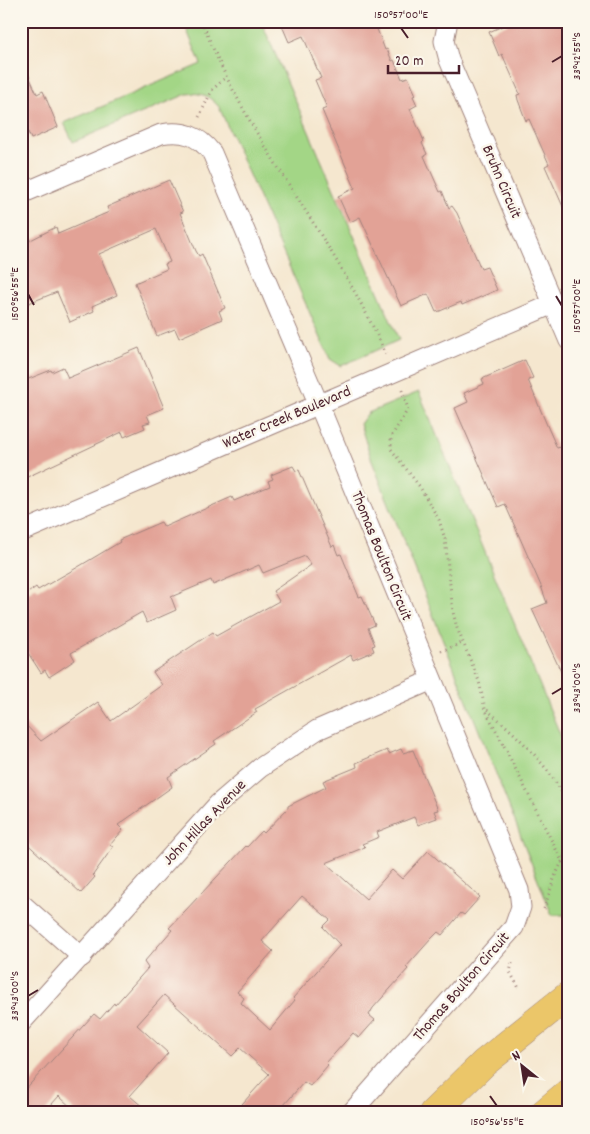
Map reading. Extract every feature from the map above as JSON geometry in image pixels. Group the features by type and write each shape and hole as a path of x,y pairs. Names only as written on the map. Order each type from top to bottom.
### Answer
{"main road":[{"path":"433,1113 484,1063 569,995"},
{"path":"544,1113 569,1092"}],"street":[{"name":"Bruhn Circuit","path":"448,21 445,31 445,51 569,341"},
{"path":"21,194 160,134 184,133 195,137"},
{"name":"Thomas Boulton Circuit","path":"195,137 212,154 319,405 518,890 520,915 506,938 351,1113"},
{"name":"Water Creek Boulevard","path":"21,532 553,304"},
{"name":"John Hillas Avenue","path":"21,1023 218,804 260,768 317,730 432,680"},
{"path":"21,903 82,957"}],"path":[{"path":"202,21 225,78 262,143 348,277 388,359"},
{"path":"195,137 200,110 212,90 225,78"},
{"path":"399,385 408,409 391,437 391,450 420,487 439,520 445,539 453,612 462,643 480,681 485,709 569,875"},
{"path":"436,653 462,643"},
{"path":"485,709 502,722 534,756 560,790 569,806"}],"green space":[{"path":"183,21 261,21 399,340 341,366 330,359 219,107 209,98 201,94 187,94 73,142 64,123 201,64"},
{"path":"419,392 569,756 569,915 552,915 372,461 360,424 368,413"}],"building":[{"path":"280,21 374,21 385,50 387,49 392,61 394,60 402,79 408,77 416,95 413,96 417,105 410,109 424,141 422,143 427,154 424,156 440,192 442,191 449,208 452,206 457,213 481,269 487,267 497,290 462,305 461,302 436,312 428,294 401,306 360,217 350,222 338,196 355,188 322,110 327,108 315,80 321,78 303,36 289,42"},
{"path":"514,21 569,21 569,220 545,166 549,164 529,119 526,121 518,100 517,95 520,94 502,54 499,56 489,32"},
{"path":"21,58 37,94 43,91 58,127 31,139 28,132 21,135"},
{"path":"169,180 183,212 180,213 196,251 199,256 202,254 225,308 219,311 222,319 179,338 175,329 157,336 135,283 167,269 165,264 170,262 156,229 99,254 117,295 92,306 94,311 70,322 57,292 21,306 21,245 56,227 58,234 109,212 107,207"},
{"path":"139,348 164,408 147,415 150,422 143,424 145,428 124,437 122,432 21,480 21,382 63,367 68,378"},
{"path":"525,360 533,378 528,380 549,430 557,448 563,446 569,460 569,689 532,609 547,603 541,586 505,504 498,507 455,408 468,402 464,393 484,384 482,379"},
{"path":"293,466 296,471 299,470 332,547 334,545 338,555 341,554 359,597 362,596 375,625 368,628 375,645 372,646 374,651 353,660 351,655 255,709 257,712 214,741 216,744 168,777 172,787 118,825 123,830 110,845 113,847 93,875 95,877 81,893 21,838 21,720 41,741 98,702 111,721 162,685 153,672 213,632 216,636 279,601 273,591 311,565 305,556 263,573 259,565 213,585 211,580 171,597 176,610 147,623 142,612 71,653 75,660 49,677 45,670 41,673 21,642 21,598 36,587 38,590 73,570 120,542 119,540 161,522 164,527 232,497 234,501 270,486 268,481 273,479 271,475"},
{"path":"401,749 403,753 413,750 438,810 434,811 437,818 418,825 414,817 377,832 379,837 362,844 365,847 326,863 366,899 392,870 402,879 428,851 480,897 464,915 461,913 442,935 438,932 431,939 406,967 408,969 373,1008 369,1015 375,1020 359,1038 353,1033 326,1063 328,1065 310,1086 304,1082 277,1113 234,1113 269,1074 240,1048 232,1056 164,995 137,1025 168,1053 130,1096 150,1113 77,1113 59,1096 44,1113 21,1113 21,1094 94,1014 100,1019 114,1003 115,1005 148,968 144,962 172,930 169,928 246,846 262,831 264,833 288,806 326,787 323,781 357,767 356,763 387,750 389,754","holes":["302,896 330,920 323,927 340,945 293,998 295,1000 270,1030 241,1003 244,998 237,992 273,951 262,941"]}]}
